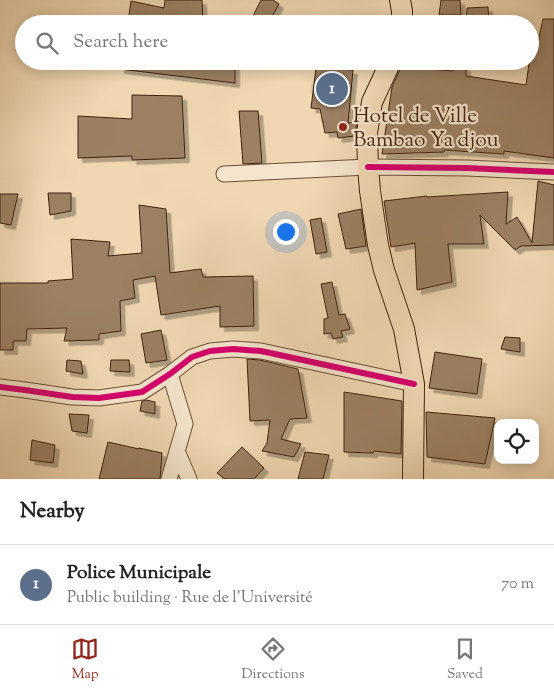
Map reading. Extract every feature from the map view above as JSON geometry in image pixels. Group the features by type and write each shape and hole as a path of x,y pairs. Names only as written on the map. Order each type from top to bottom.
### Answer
{"main road":[{"path":"400,0 402,15"},
{"path":"386,70 372,102 367,133 368,167 370,191 384,270 404,330 414,384 413,479"}],"street":[{"path":"224,174 368,167 467,168 554,172"},
{"path":"0,387 72,397 105,398 142,392 192,357 210,351 233,349 261,351 414,384"},
{"path":"169,479 186,424 170,374"},
{"path":"177,451 189,479"}],"building":[{"path":"165,0 202,0 203,15 129,15 131,1 164,8"},
{"path":"261,0 273,0 279,4 273,15 254,15"},
{"path":"441,0 460,0 461,15 439,15"},
{"path":"488,7 488,15 467,15 467,8"},
{"path":"543,19 554,19 554,158 504,151 504,154 444,150 444,152 382,154 392,87 400,70 466,70 466,76 526,85 528,70 539,70 539,37"},
{"path":"128,70 235,70 235,83"},
{"path":"316,70 353,70 348,123 357,122 355,136 338,138 337,132 325,133 320,109 311,108"},
{"path":"132,95 182,96 185,158 132,160 132,156 78,158 78,116 132,119"},
{"path":"239,111 258,111 262,163 243,164"},
{"path":"538,181 554,185 554,245 521,246 515,250 480,215 484,244 448,244 452,282 417,290 415,243 391,247 384,201 427,196 508,192 506,224 517,217 532,243"},
{"path":"48,193 71,193 71,211 50,215"},
{"path":"0,194 18,194 11,225 0,223"},
{"path":"139,205 166,209 170,273 201,269 203,277 253,276 254,326 220,327 220,306 161,315 155,276 133,280 135,298 120,301 121,331 99,334 99,340 64,341 67,328 27,329 26,341 13,341 13,350 0,350 0,283 48,283 48,281 73,279 71,239 110,242 108,256 142,253"},
{"path":"361,209 366,246 346,249 338,214"},
{"path":"321,218 327,252 316,254 310,220"},
{"path":"332,282 339,315 345,314 350,329 341,331 343,337 333,339 331,333 324,334 324,319 328,318 321,284"},
{"path":"161,330 167,360 146,363 141,334"},
{"path":"505,337 520,338 520,352 501,349"},
{"path":"435,352 482,359 477,394 429,388"},
{"path":"247,359 260,360 298,369 307,418 290,419 281,439 301,444 294,457 262,451 267,443 270,420 250,421"},
{"path":"67,360 81,361 83,374 66,371"},
{"path":"111,360 129,360 130,372 110,371"},
{"path":"344,392 402,401 401,454 374,451 373,453 344,452"},
{"path":"142,401 155,402 155,414 140,411"},
{"path":"426,412 495,418 485,464 427,457"},
{"path":"69,414 89,415 87,433 72,431"},
{"path":"32,440 55,445 53,463 30,460"},
{"path":"108,442 162,453 160,479 99,479"},
{"path":"242,447 264,468 254,479 225,479 217,473"},
{"path":"305,452 329,455 323,479 298,479"}],"cycle path":[{"path":"368,167 467,168 554,172"},
{"path":"0,387 72,397 99,398 142,392 192,357 210,351 233,349 261,351 414,384"}],"place":[{"name":"Police Municipale","path":"332,89"},
{"name":"Hotel de Ville Bambao Ya djou","path":"343,127"}]}
